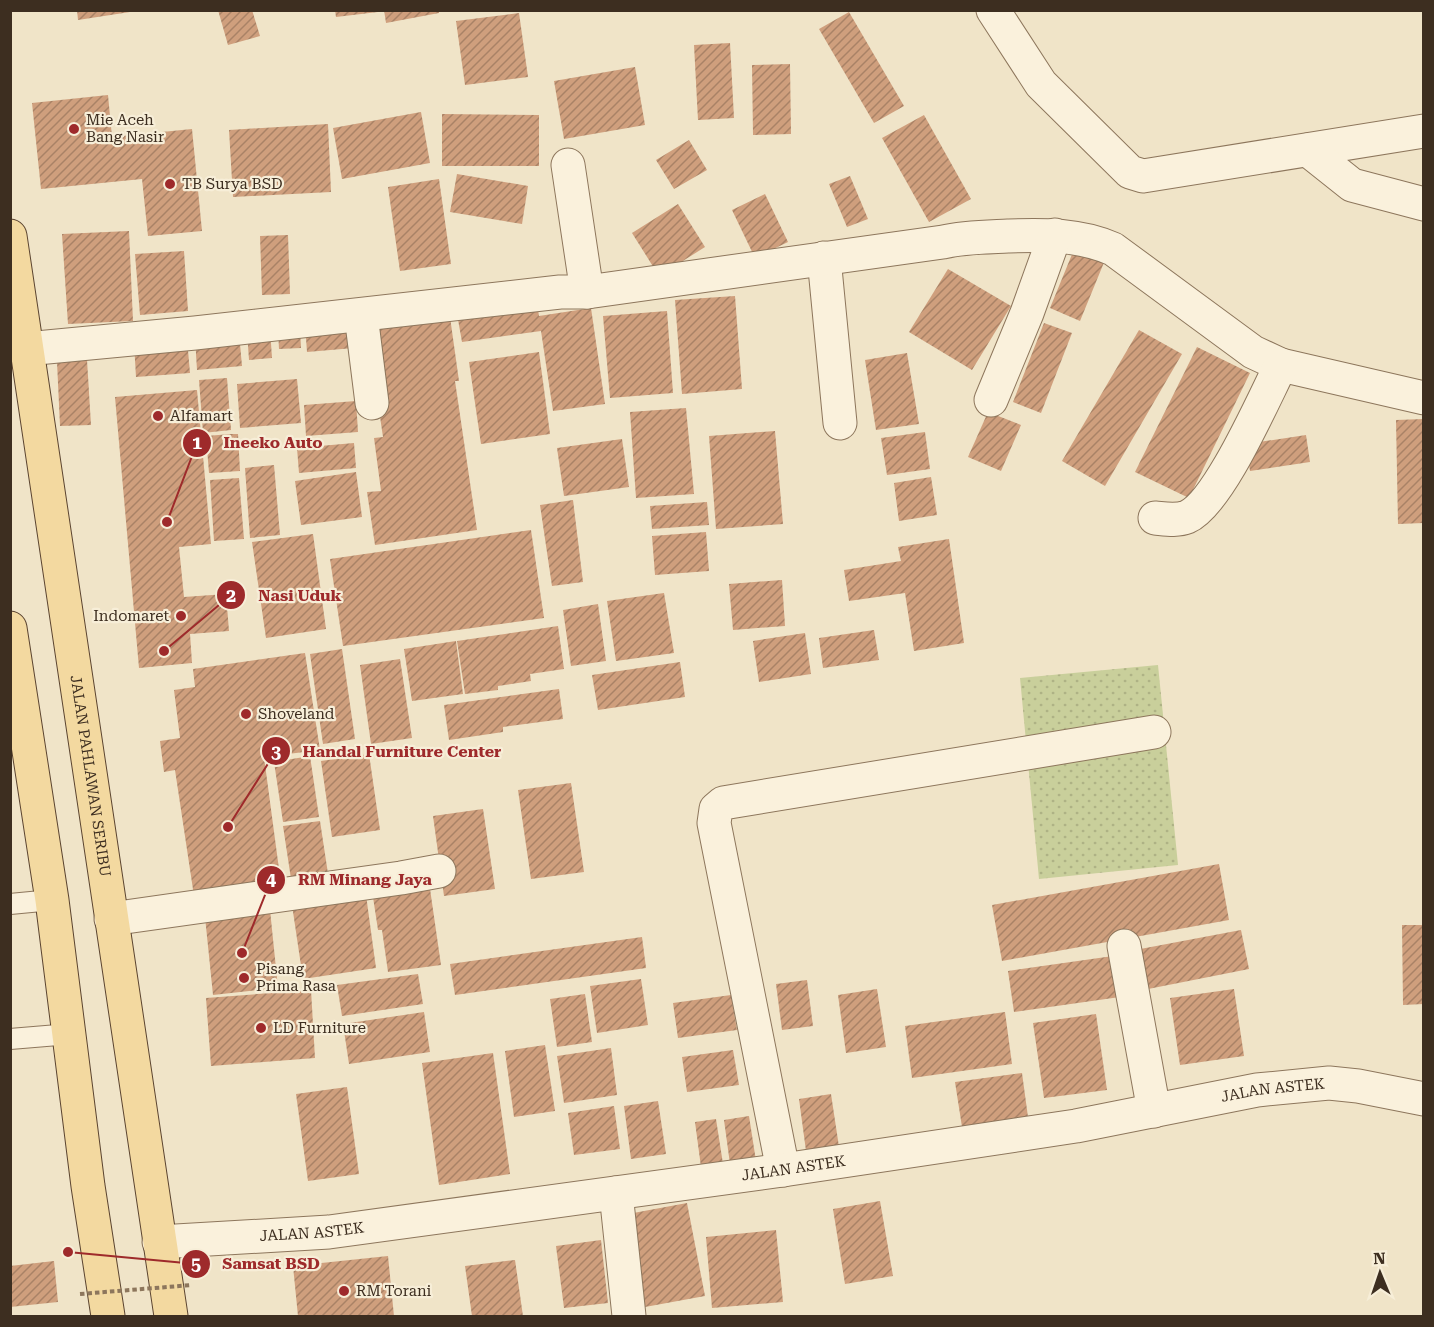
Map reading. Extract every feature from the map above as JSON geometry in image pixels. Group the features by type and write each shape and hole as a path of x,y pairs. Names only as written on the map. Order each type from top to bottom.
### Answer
{"main road":[{"name":"JALAN PAHLAWAN SERIBU","path":"10,236 171,1317"},
{"path":"10,628 17,713 52,900 88,1186 108,1317"}],"street":[{"path":"993,10 1041,84 1130,172 1143,176 1424,131"},
{"path":"1308,150 1352,185 1424,204"},
{"path":"568,165 587,292"},
{"path":"991,400 1027,313 1055,235"},
{"path":"26,349 560,292 587,292 943,242 961,237 1055,235 1093,241 1113,249 1252,352 1281,365 1424,398"},
{"path":"824,258 840,423"},
{"path":"361,315 372,403"},
{"path":"1155,518 1171,520 1188,516 1206,502 1232,463 1281,365"},
{"path":"783,1170 714,823 716,809 723,803 1154,732"},
{"path":"111,919 439,871"},
{"path":"1124,946 1154,1111"},
{"name":"JALAN ASTEK","path":"159,1242 329,1232 783,1170 1076,1126 1257,1090 1329,1083 1358,1086 1424,1099"},
{"path":"616,1193 629,1317"}],"lane":[{"path":"10,904 52,900"},
{"path":"10,1039 70,1034"}],"path":[{"path":"80,1294 192,1285"}],"green space":[{"path":"1158,665 1178,865 1039,879 1020,678"}],"building":[{"path":"77,10 130,10 130,12 78,20"},
{"path":"218,10 252,10 260,36 228,45"},
{"path":"335,10 378,10 378,12 336,17"},
{"path":"384,10 439,10 439,13 386,23"},
{"path":"849,12 904,106 874,123 819,29"},
{"path":"519,13 528,77 465,85 456,21"},
{"path":"730,43 734,118 698,120 694,45"},
{"path":"790,64 791,134 753,135 752,65"},
{"path":"635,67 645,125 564,139 554,81"},
{"name":"TB Surya BSD","path":"108,95 112,137 192,129 202,231 148,236 142,179 41,189 32,103"},
{"path":"421,112 430,163 342,179 333,128"},
{"path":"442,114 539,115 539,166 442,166"},
{"path":"924,115 971,199 929,222 882,138"},
{"path":"328,124 331,192 233,197 229,130"},
{"path":"689,140 707,170 674,189 656,160"},
{"path":"457,174 528,186 522,224 450,212"},
{"path":"850,176 868,219 847,227 829,184"},
{"path":"439,179 451,264 400,271 388,187"},
{"path":"765,194 788,242 755,258 732,210"},
{"path":"678,204 705,247 659,276 632,233"},
{"path":"129,231 133,321 68,324 62,234"},
{"path":"288,235 290,294 262,295 260,236"},
{"path":"1075,247 1105,260 1080,321 1050,308"},
{"path":"184,251 188,311 140,315 135,254"},
{"path":"948,269 1011,306 972,370 909,332"},
{"path":"735,296 742,389 682,394 675,300"},
{"path":"537,303 539,316 591,308 605,404 553,411 541,331 462,342 457,314"},
{"path":"667,311 673,393 610,398 603,316"},
{"path":"450,317 459,381 455,381 477,530 375,545 367,492 381,491 374,438 383,437 367,329"},
{"path":"352,321 354,348 307,352 305,325"},
{"path":"1044,323 1072,333 1041,413 1013,402"},
{"path":"300,328 301,348 279,349 278,330"},
{"path":"270,329 272,358 249,360 247,331"},
{"path":"1139,330 1182,354 1105,486 1062,461"},
{"path":"239,333 242,366 197,370 195,337"},
{"path":"187,339 190,373 136,377 134,343"},
{"path":"1197,347 1250,373 1189,498 1135,472"},
{"path":"539,352 550,434 481,444 469,362"},
{"path":"907,353 919,424 876,430 865,360"},
{"path":"87,360 91,425 60,426 57,362"},
{"path":"227,378 231,430 203,433 199,380"},
{"path":"297,379 301,423 240,428 237,384"},
{"path":"197,390 211,544 179,547 184,597 226,594 229,631 190,634 192,663 139,668 115,397"},
{"path":"356,401 358,432 306,436 304,405"},
{"path":"686,408 694,494 636,498 630,412"},
{"path":"988,412 1021,425 1001,471 968,457"},
{"path":"1424,419 1424,523 1398,524 1396,420"},
{"path":"775,431 783,524 716,529 709,436"},
{"path":"925,432 930,469 887,475 881,438"},
{"path":"238,434 240,471 209,473 206,436"},
{"path":"1306,435 1310,462 1250,471 1246,444"},
{"path":"622,439 629,487 564,496 557,448"},
{"path":"354,443 356,468 299,473 297,448"},
{"path":"274,465 280,535 250,538 245,468"},
{"path":"356,472 362,517 301,525 295,481"},
{"path":"931,477 937,515 899,521 894,483"},
{"path":"239,478 244,539 214,541 210,480"},
{"path":"573,500 583,582 552,586 540,505"},
{"path":"707,502 709,525 652,529 650,506"},
{"path":"531,530 544,618 343,646 330,559"},
{"path":"706,532 709,571 655,575 652,536"},
{"path":"313,534 326,629 266,638 252,542"},
{"path":"949,539 964,643 914,651 905,593 849,601 844,570 901,561 898,547"},
{"path":"782,580 785,626 733,630 729,584"},
{"path":"664,593 674,653 616,661 607,601"},
{"path":"598,604 606,661 571,666 563,610"},
{"path":"558,626 564,669 530,674 531,681 498,686 498,690 465,694 457,641"},
{"path":"874,630 879,660 823,668 819,638"},
{"path":"805,633 811,674 759,682 753,641"},
{"path":"456,641 463,694 412,701 404,649"},
{"path":"342,649 355,739 323,744 310,654"},
{"path":"305,653 320,750 264,757 281,884 194,896 175,770 164,772 160,741 180,738 174,690 195,687 193,669"},
{"path":"400,659 412,738 371,744 360,665"},
{"path":"680,662 685,697 598,710 592,675"},
{"path":"559,689 563,719 503,727 503,732 449,740 444,705"},
{"path":"369,754 380,830 332,837 321,761"},
{"path":"310,756 319,817 283,822 274,762"},
{"path":"571,783 584,872 531,879 518,790"},
{"path":"483,809 495,889 444,896 433,816"},
{"path":"320,821 330,887 293,892 283,826"},
{"path":"1219,864 1229,920 1002,961 992,905"},
{"path":"428,875 441,965 388,972 382,930 378,930 371,884"},
{"path":"366,895 376,968 303,979 292,905"},
{"path":"269,900 278,988 213,995 204,907"},
{"path":"1402,925 1424,925 1424,1004 1403,1005"},
{"path":"1241,930 1249,969 1143,990 1135,950"},
{"path":"642,937 646,968 455,995 450,964"},
{"path":"1113,956 1120,997 1014,1012 1008,971"},
{"path":"418,974 423,1004 342,1016 337,985"},
{"path":"641,979 648,1025 597,1033 590,986"},
{"path":"807,980 813,1026 782,1030 776,984"},
{"path":"877,989 886,1047 846,1053 838,995"},
{"path":"1234,989 1244,1056 1180,1065 1170,998"},
{"name":"LD Furniture","path":"311,990 315,1058 211,1066 206,998"},
{"path":"585,994 592,1042 557,1047 550,999"},
{"path":"731,995 737,1030 678,1038 673,1003"},
{"path":"424,1012 430,1052 349,1064 343,1024"},
{"path":"1005,1012 1012,1064 912,1078 905,1026"},
{"path":"1096,1014 1107,1090 1044,1098 1033,1023"},
{"path":"545,1045 555,1111 514,1117 505,1051"},
{"path":"611,1048 617,1095 564,1103 557,1056"},
{"path":"733,1050 739,1085 687,1092 682,1057"},
{"path":"493,1053 510,1174 439,1185 422,1063"},
{"path":"1022,1073 1028,1117 962,1127 955,1082"},
{"path":"347,1087 359,1174 308,1181 296,1094"},
{"path":"831,1094 839,1147 806,1151 799,1099"},
{"path":"658,1101 666,1154 631,1159 624,1106"},
{"path":"614,1106 620,1149 574,1155 568,1113"},
{"path":"749,1116 756,1161 730,1164 724,1120"},
{"path":"716,1119 723,1164 701,1167 695,1122"},
{"path":"880,1201 893,1276 845,1284 833,1209"},
{"path":"687,1203 705,1296 645,1307 628,1214"},
{"path":"776,1230 783,1302 712,1308 706,1237"},
{"path":"601,1240 608,1303 564,1308 556,1246"},
{"name":"RM Torani","path":"388,1256 394,1316 298,1316 293,1266"},
{"path":"515,1260 523,1316 472,1316 465,1266"},
{"path":"54,1261 58,1302 10,1307 10,1266"}],"place":[{"name":"Mie Aceh Bang Nasir","path":"74,129"},
{"name":"TB Surya BSD","path":"170,184"},
{"name":"Alfamart","path":"158,416"},
{"name":"Ineeko Auto","path":"167,522"},
{"name":"Indomaret","path":"181,616"},
{"name":"Nasi Uduk","path":"164,651"},
{"name":"Shoveland","path":"246,714"},
{"name":"Handal Furniture Center","path":"228,827"},
{"name":"RM Minang Jaya","path":"242,953"},
{"name":"Pisang Prima Rasa","path":"244,978"},
{"name":"LD Furniture","path":"261,1028"},
{"name":"Samsat BSD","path":"68,1252"},
{"name":"RM Torani","path":"344,1291"}]}
